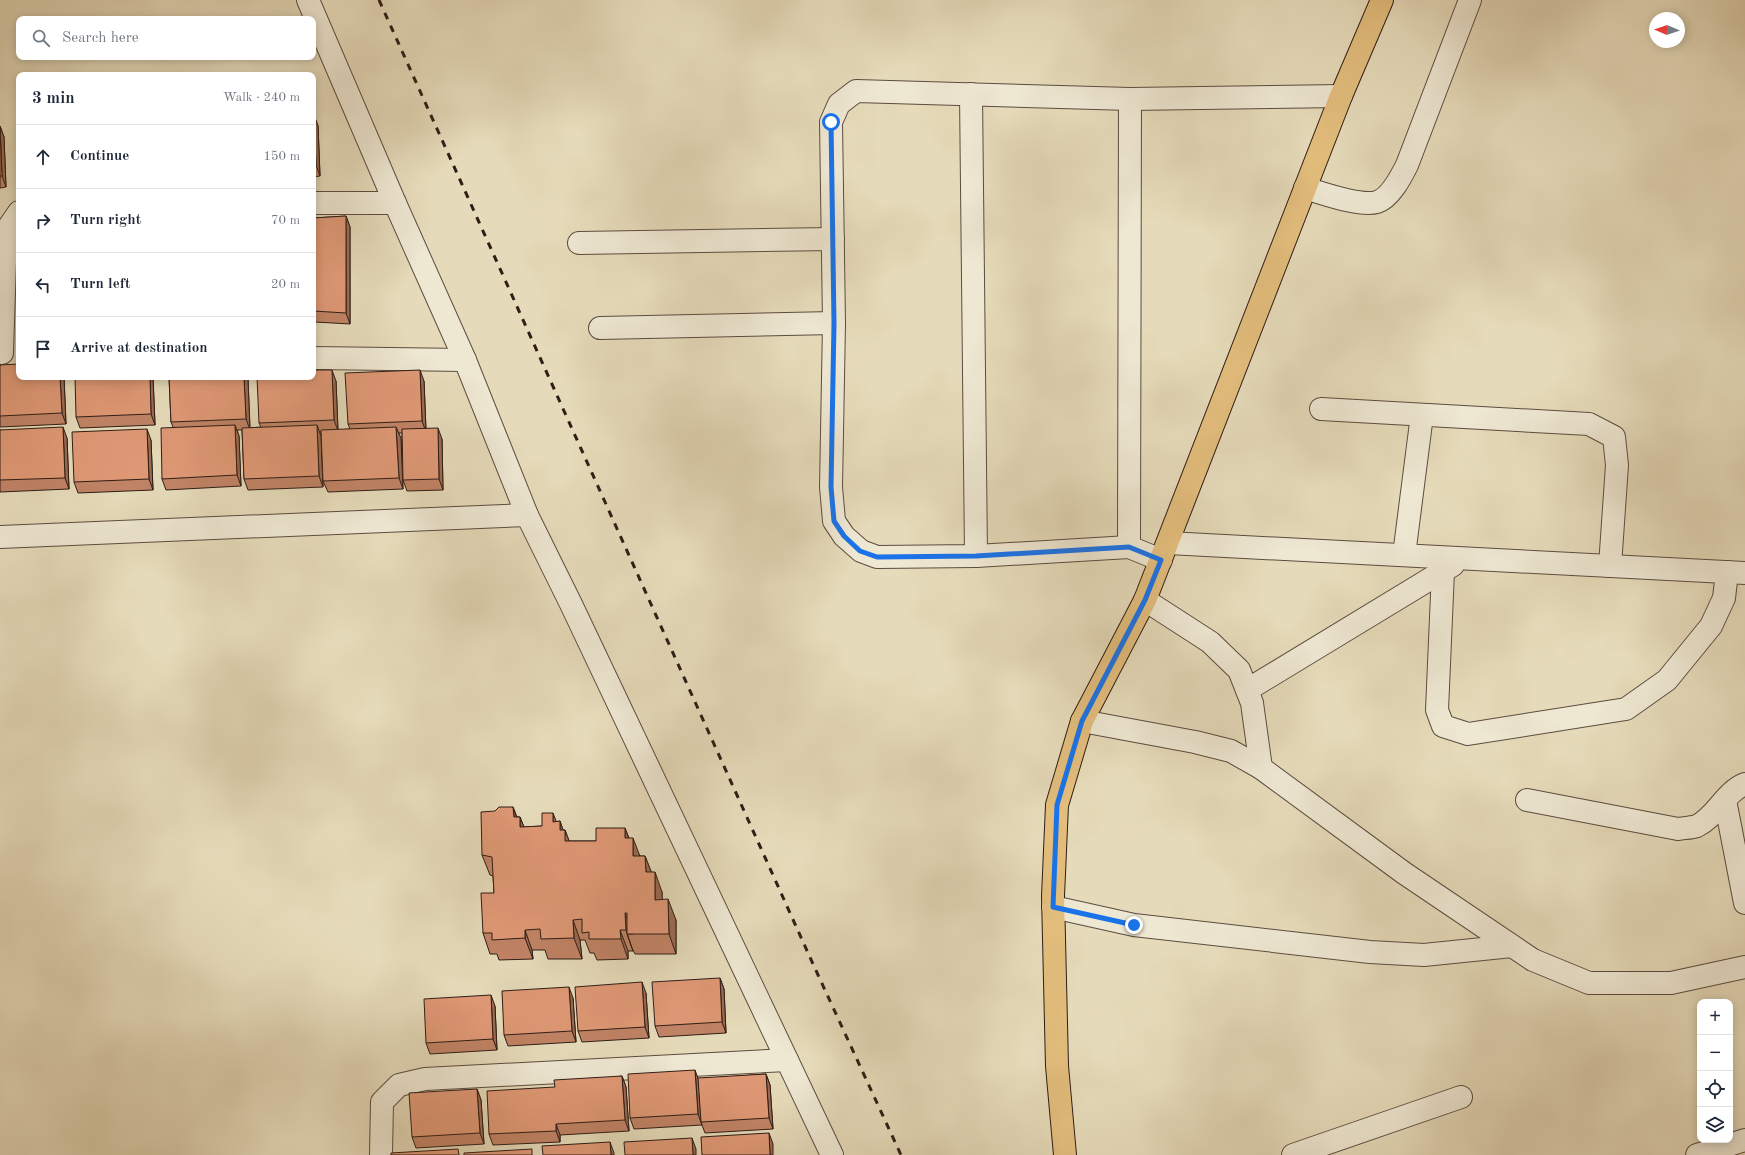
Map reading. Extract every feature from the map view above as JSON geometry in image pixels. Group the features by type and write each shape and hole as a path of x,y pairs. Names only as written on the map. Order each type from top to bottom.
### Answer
{"main road":[{"path":"1065,1155 1056,1066 1053,907 1057,805 1082,721 1145,600 1341,96 1382,0"}],"street":[{"path":"308,0 315,16"},
{"path":"1305,188 1364,204 1378,202 1391,191 1402,176 1407,165 1470,0"},
{"path":"316,19 395,203 465,360 527,515 578,618 832,1155"},
{"path":"1341,96 1130,99 856,91 839,104 831,122 834,323 831,487 834,521 844,536 860,551 877,557 976,556 1129,547 1164,551 1404,555 1736,573 1711,626 1668,680 1626,709 1468,734 1443,726 1437,710 1443,571"},
{"path":"971,94 976,556"},
{"path":"1129,547 1130,99"},
{"path":"316,203 395,203"},
{"path":"7,353 6,231 16,216"},
{"path":"579,243 833,239"},
{"path":"600,328 834,323"},
{"path":"316,358 465,360"},
{"path":"1321,409 1589,424 1614,438 1617,465 1610,566"},
{"path":"1404,555 1422,415"},
{"path":"0,537 527,515"},
{"path":"1247,690 1464,558"},
{"path":"1145,600 1210,642 1239,670 1252,703 1261,768"},
{"path":"1082,721 1231,750 1261,768 1404,873 1533,960 1589,983 1671,983 1745,967"},
{"path":"1527,800 1678,829 1696,826 1745,784"},
{"path":"1725,800 1745,903"},
{"path":"1053,907 1134,925 1370,952 1424,955 1512,946"},
{"path":"381,1155 382,1102 399,1085 425,1079 787,1060"},
{"path":"1293,1155 1461,1097"},
{"path":"1697,1155 1745,1140"}],"building":[{"path":"0,127 2,176 0,176"},
{"path":"346,216 346,313 316,311 316,218"},
{"path":"16,364 16,380 60,380 62,413 0,416 0,365"},
{"path":"316,370 332,370 334,420 259,423 257,380 316,380"},
{"path":"420,370 422,421 348,424 345,373"},
{"path":"75,380 150,380 151,414 76,417"},
{"path":"169,380 244,380 246,419 171,422"},
{"path":"235,425 237,475 162,479 161,428"},
{"path":"317,425 319,476 244,479 242,428"},
{"path":"63,427 65,478 0,480 0,430"},
{"path":"396,427 399,478 323,481 321,430"},
{"path":"438,428 439,479 403,480 402,429"},
{"path":"147,429 149,479 74,482 72,432"},
{"path":"499,807 513,807 514,817 520,817 520,827 542,826 542,813 553,813 553,822 560,821 560,830 565,830 565,841 596,841 596,828 625,828 625,838 633,838 633,856 645,856 646,872 655,872 655,900 668,899 669,934 627,934 627,913 625,913 626,930 620,930 621,939 589,939 589,932 582,933 582,919 573,920 574,938 541,939 540,929 525,930 525,938 492,940 492,933 483,933 481,893 494,893 492,857 482,855 481,812 495,811"},
{"path":"720,978 722,1022 655,1026 652,982"},
{"path":"642,982 645,1027 578,1031 575,987"},
{"path":"569,987 572,1031 504,1035 502,991"},
{"path":"491,995 493,1039 426,1043 424,999"},
{"path":"695,1070 698,1114 630,1118 628,1074"},
{"path":"766,1074 769,1118 701,1122 698,1078"},
{"path":"622,1076 625,1120 556,1124 556,1131 489,1134 487,1091 555,1087 554,1080"},
{"path":"477,1089 480,1133 412,1137 409,1093"},
{"path":"769,1133 770,1155 702,1155 701,1137"},
{"path":"692,1138 693,1155 625,1155 624,1142"},
{"path":"610,1142 611,1155 543,1155 542,1146"},
{"path":"458,1149 459,1155 391,1155 391,1153"},
{"path":"532,1149 532,1155 464,1155 464,1153"}],"railway":[{"path":"379,0 813,964 901,1155"}],"route":[{"path":"831,122 834,323 831,487 834,521 844,536 860,551 877,557 976,556 1129,547 1161,560 1145,600 1082,721 1057,805 1053,907 1134,925"}]}
